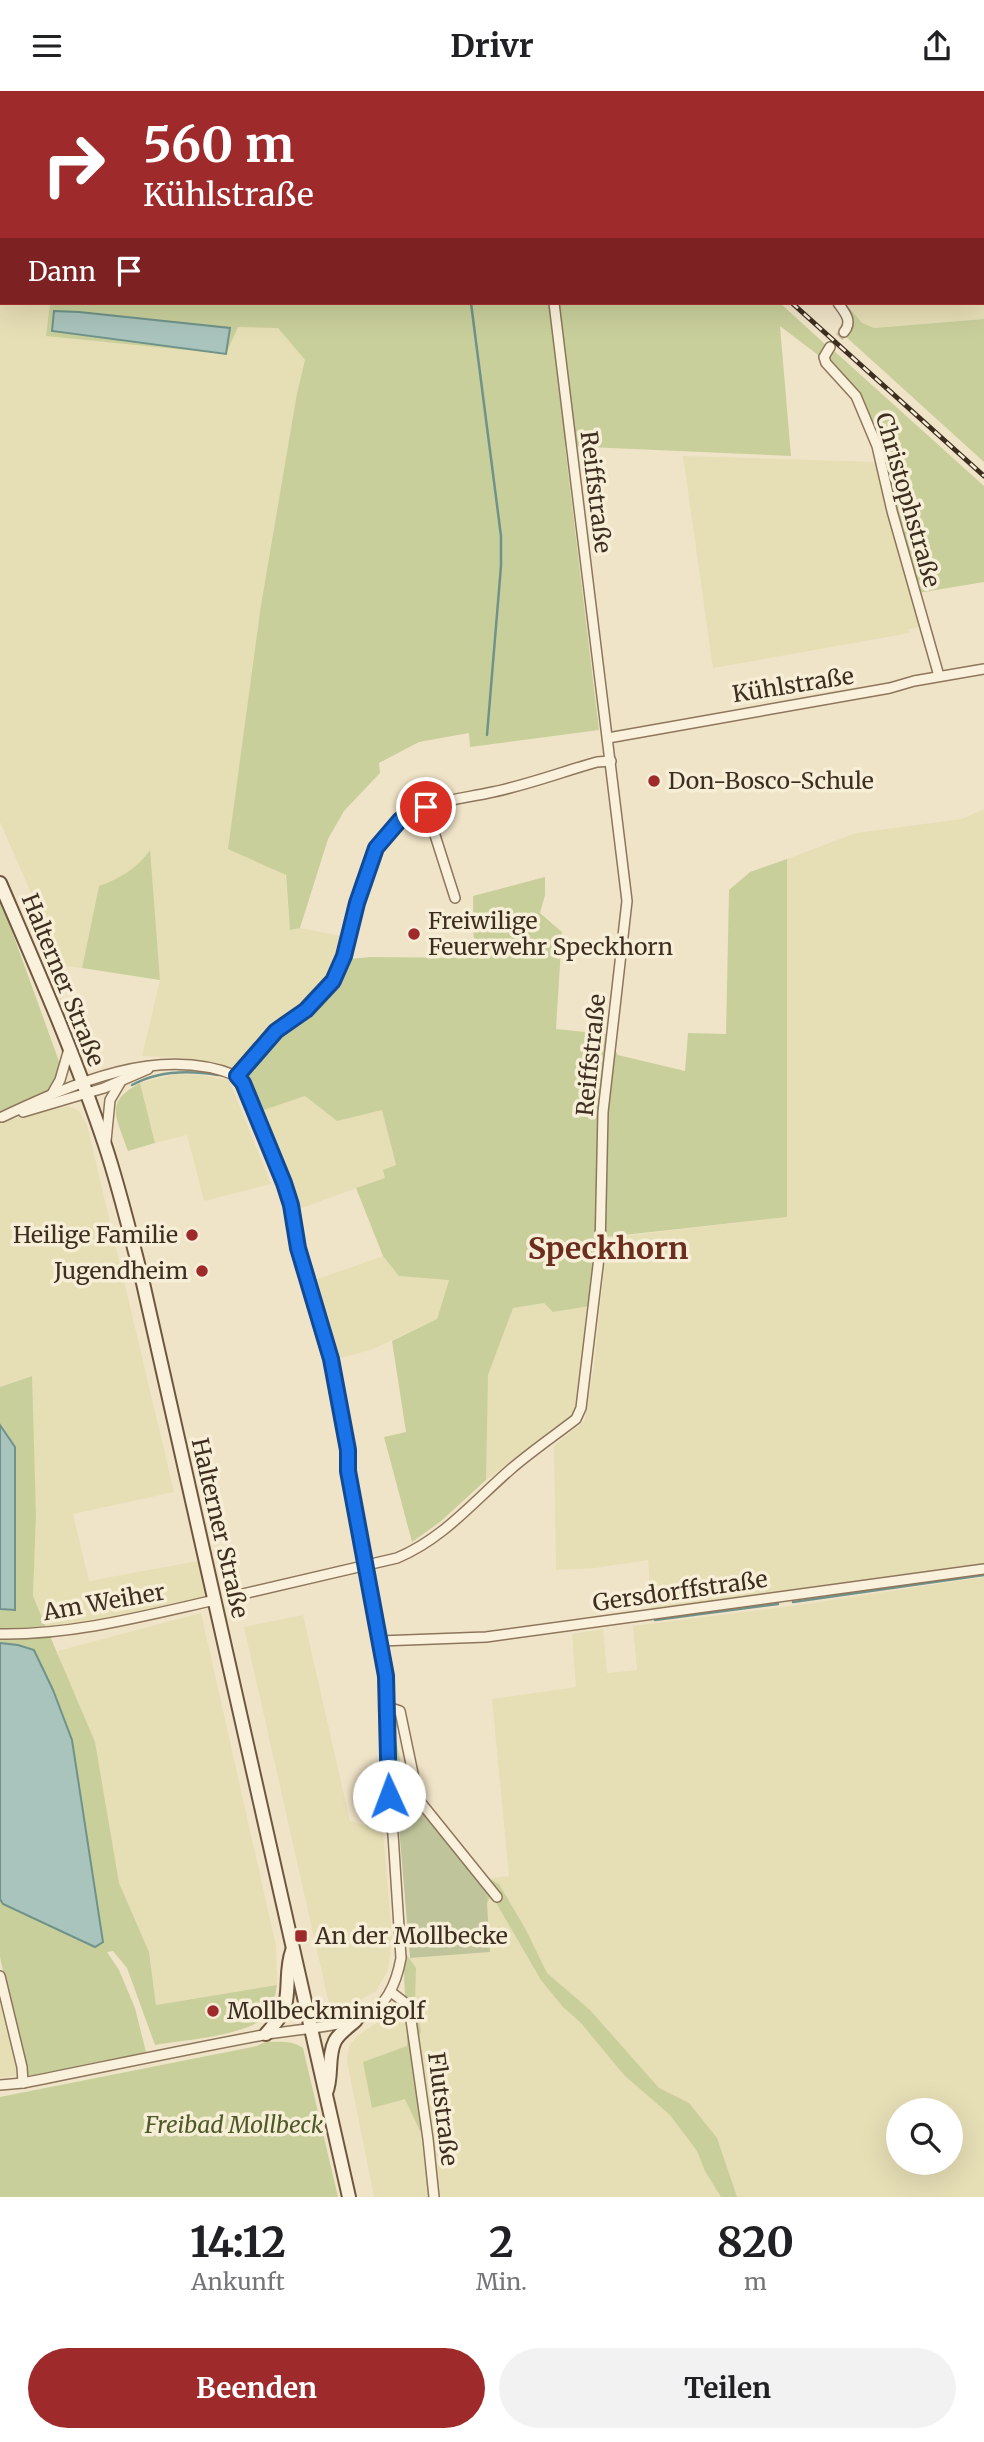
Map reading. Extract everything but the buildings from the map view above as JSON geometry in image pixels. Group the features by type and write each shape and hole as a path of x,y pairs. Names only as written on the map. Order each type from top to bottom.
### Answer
{"main road":[{"name":"Halterner Straße","path":"0,883 85,1088 105,1146 143,1283 209,1601 349,2197"},
{"path":"266,2034 286,2003 287,1964 292,1950"},
{"path":"326,2094 331,2083 335,2041 356,2020"}],"street":[{"name":"Reiffstraße","path":"234,1597 397,1558 415,1550 444,1531 510,1470 576,1419 581,1408 600,1249 603,1112 627,901 554,305"},
{"path":"839,305 849,324 844,332"},
{"name":"Christophstraße","path":"830,347 824,357 825,363 856,397 877,446 892,511 939,676"},
{"name":"Kühlstraße","path":"608,738 877,691 939,676 984,669"},
{"path":"237,1076 276,1031 306,1010 333,981 344,956 357,903 376,848 400,820 426,807 488,793 597,762 611,761"},
{"path":"426,807 455,898"},
{"path":"52,1094 60,1080 69,1047"},
{"path":"0,2085 23,2083 266,2034 356,2020 370,2014 391,1992 398,1976 401,1958 389,1796 388,1707 380,1641 348,1471 345,1428 331,1359 298,1248 296,1224 288,1193 243,1083 237,1076 199,1066 138,1067 1,1117"},
{"path":"1,1117 52,1094 120,1083 153,1067"},
{"path":"105,1146 110,1100 120,1083"},
{"name":"Gersdorffstraße","path":"380,1641 485,1637 984,1569"},
{"name":"Am Weiher","path":"0,1634 83,1629 209,1601"},
{"path":"388,1707 400,1711 416,1788 414,1794"},
{"path":"389,1796 402,1798 414,1794"},
{"path":"414,1794 497,1897"},
{"path":"0,1976 22,2067 23,2083"},
{"name":"Flutstraße","path":"391,1992 409,2006 427,2126 434,2197"}],"shaded area":[{"path":"0,305 50,305 46,336 238,327 278,328 305,360 261,605 290,929 300,928 346,937 332,979 237,1073 185,1058 142,1056 160,980 149,851 134,869 99,886 82,968 63,966 0,822"},
{"path":"847,305 984,305 984,319 874,328 862,323"},
{"path":"683,456 877,462 922,627 909,629 910,633 713,668"},
{"path":"984,809 984,1565 654,1610 651,1607 648,1560 595,1568 556,1570 554,1446 585,1420 594,1365 607,1238 787,1217 787,859 856,833 962,819"},
{"path":"175,1074 229,1080 271,1184 204,1201 187,1135 155,1143 140,1083"},
{"path":"305,1096 337,1121 382,1109 396,1166 385,1178 296,1210 258,1112"},
{"path":"68,1106 79,1111 87,1125 174,1492 73,1514 89,1581 198,1561 206,1597 48,1630 33,1596 36,1515 31,1376 0,1387 0,1122"},
{"path":"383,1256 399,1276 449,1279 437,1319 371,1350 340,1358 315,1280"},
{"path":"544,1303 553,1312 590,1306 577,1406 573,1415 486,1480 487,1371 512,1308"},
{"path":"984,1577 984,2197 374,2197 347,2061 349,2046 358,2035 398,2009 412,1988 410,1958 490,1952 486,1887 491,1878 509,1876 492,1699 576,1687 572,1634 603,1629 607,1673 637,1670 633,1626 792,1606"},
{"path":"201,1613 276,1946 277,1985 156,2005 149,1952 119,1883 58,1651"},
{"path":"303,1615 350,1821 364,1825 382,1819 392,1937 388,1970 376,1991 355,2003 330,2008 244,1627"},
{"path":"0,2000 19,2075 0,2078"}],"green space":[{"path":"50,305 782,305 826,345 822,358 780,326 791,456 565,446 599,730 470,747 469,733 419,742 379,763 380,773 344,811 328,839 300,928 290,930 286,875 228,849 261,605 305,360 278,328 238,327 226,354 46,336"},
{"path":"841,305 847,305 862,323 874,328 984,319 984,462 844,335 848,330"},
{"path":"832,349 984,486 984,582 918,593 883,457 857,396 827,362"},
{"path":"150,850 160,980 82,968 99,886 127,872"},
{"path":"787,859 787,1217 597,1238 590,1306 553,1312 544,1303 513,1308 488,1375 486,1480 440,1522 412,1542 384,1437 406,1432 392,1341 437,1319 449,1280 399,1276 383,1256 356,1188 385,1178 383,1170 396,1165 382,1110 337,1121 305,1096 258,1112 245,1078 246,1072 283,1030 327,997 338,984 350,959 474,958 473,896 545,877 545,895 540,913 562,932 556,1029 606,1034 618,1055 685,1071 688,1033 726,1034 729,890 750,872"},
{"path":"0,898 60,1064 56,1080 46,1093 0,1111"},
{"path":"140,1083 155,1143 128,1151 117,1120 117,1104 128,1090"},
{"path":"32,1376 36,1515 33,1596 95,1742 119,1883 149,1952 156,2005 277,1985 271,2009 257,2023 230,2033 155,2045 127,1968 113,1951 107,1952 119,1970 135,2008 146,2052 27,2079 0,1957 0,1387"},
{"path":"392,1714 395,1714 398,1728 394,1730 404,1780 410,1788 406,1792 397,1791 393,1785"},
{"path":"418,1802 486,1887 490,1952 410,1958 397,1804"},
{"path":"468,1867 499,1884 547,1973 590,2010 659,2088 689,2103 717,2138 737,2197 721,2197 705,2171 697,2151 670,2115 624,2075 541,1980 491,1894 481,1920"},
{"path":"404,1951 416,1968 415,2001 421,2031 415,2050 424,2129 420,2131 405,2099 372,2108 363,2062 407,2046"},
{"name":"Freibad Mollbeck","path":"265,2042 290,2043 303,2048 338,2197 0,2197 0,2097 257,2046"}],"water":[{"path":"54,311 230,328 226,354 52,331"},
{"path":"0,1425 15,1447 15,1610 0,1609"},
{"path":"0,1643 34,1650 72,1740 103,1942 95,1947 3,1904 0,1899"}],"waterway":[{"path":"471,305 501,536 501,566 487,735"},
{"path":"132,1085 163,1074 196,1072 218,1075"},
{"path":"240,1092 258,1136"},
{"path":"262,1145 275,1179"},
{"path":"282,1196 287,1211"},
{"path":"793,1602 984,1575"},
{"path":"655,1620 778,1604"}],"tunnel":[{"path":"830,347 844,332"}],"railway":[{"path":"794,305 984,476"}],"place":[{"name":"Don-Bosco-Schule","path":"654,781"},
{"name":"Freiwilige Feuerwehr Speckhorn","path":"414,934"},
{"name":"Heilige Familie","path":"192,1235"},
{"name":"Jugendheim","path":"202,1271"},
{"name":"An der Mollbecke","path":"301,1936"},
{"name":"Mollbeckminigolf","path":"213,2011"}],"district":[{"name":"Speckhorn","path":"608,1249"}],"route":[{"path":"389,1796 386,1676 348,1471 345,1428 339,1408 334,1371 298,1248 296,1224 288,1193 243,1083 237,1076 276,1031 306,1010 333,981 344,956 357,903 376,848 400,820 426,807"}]}
